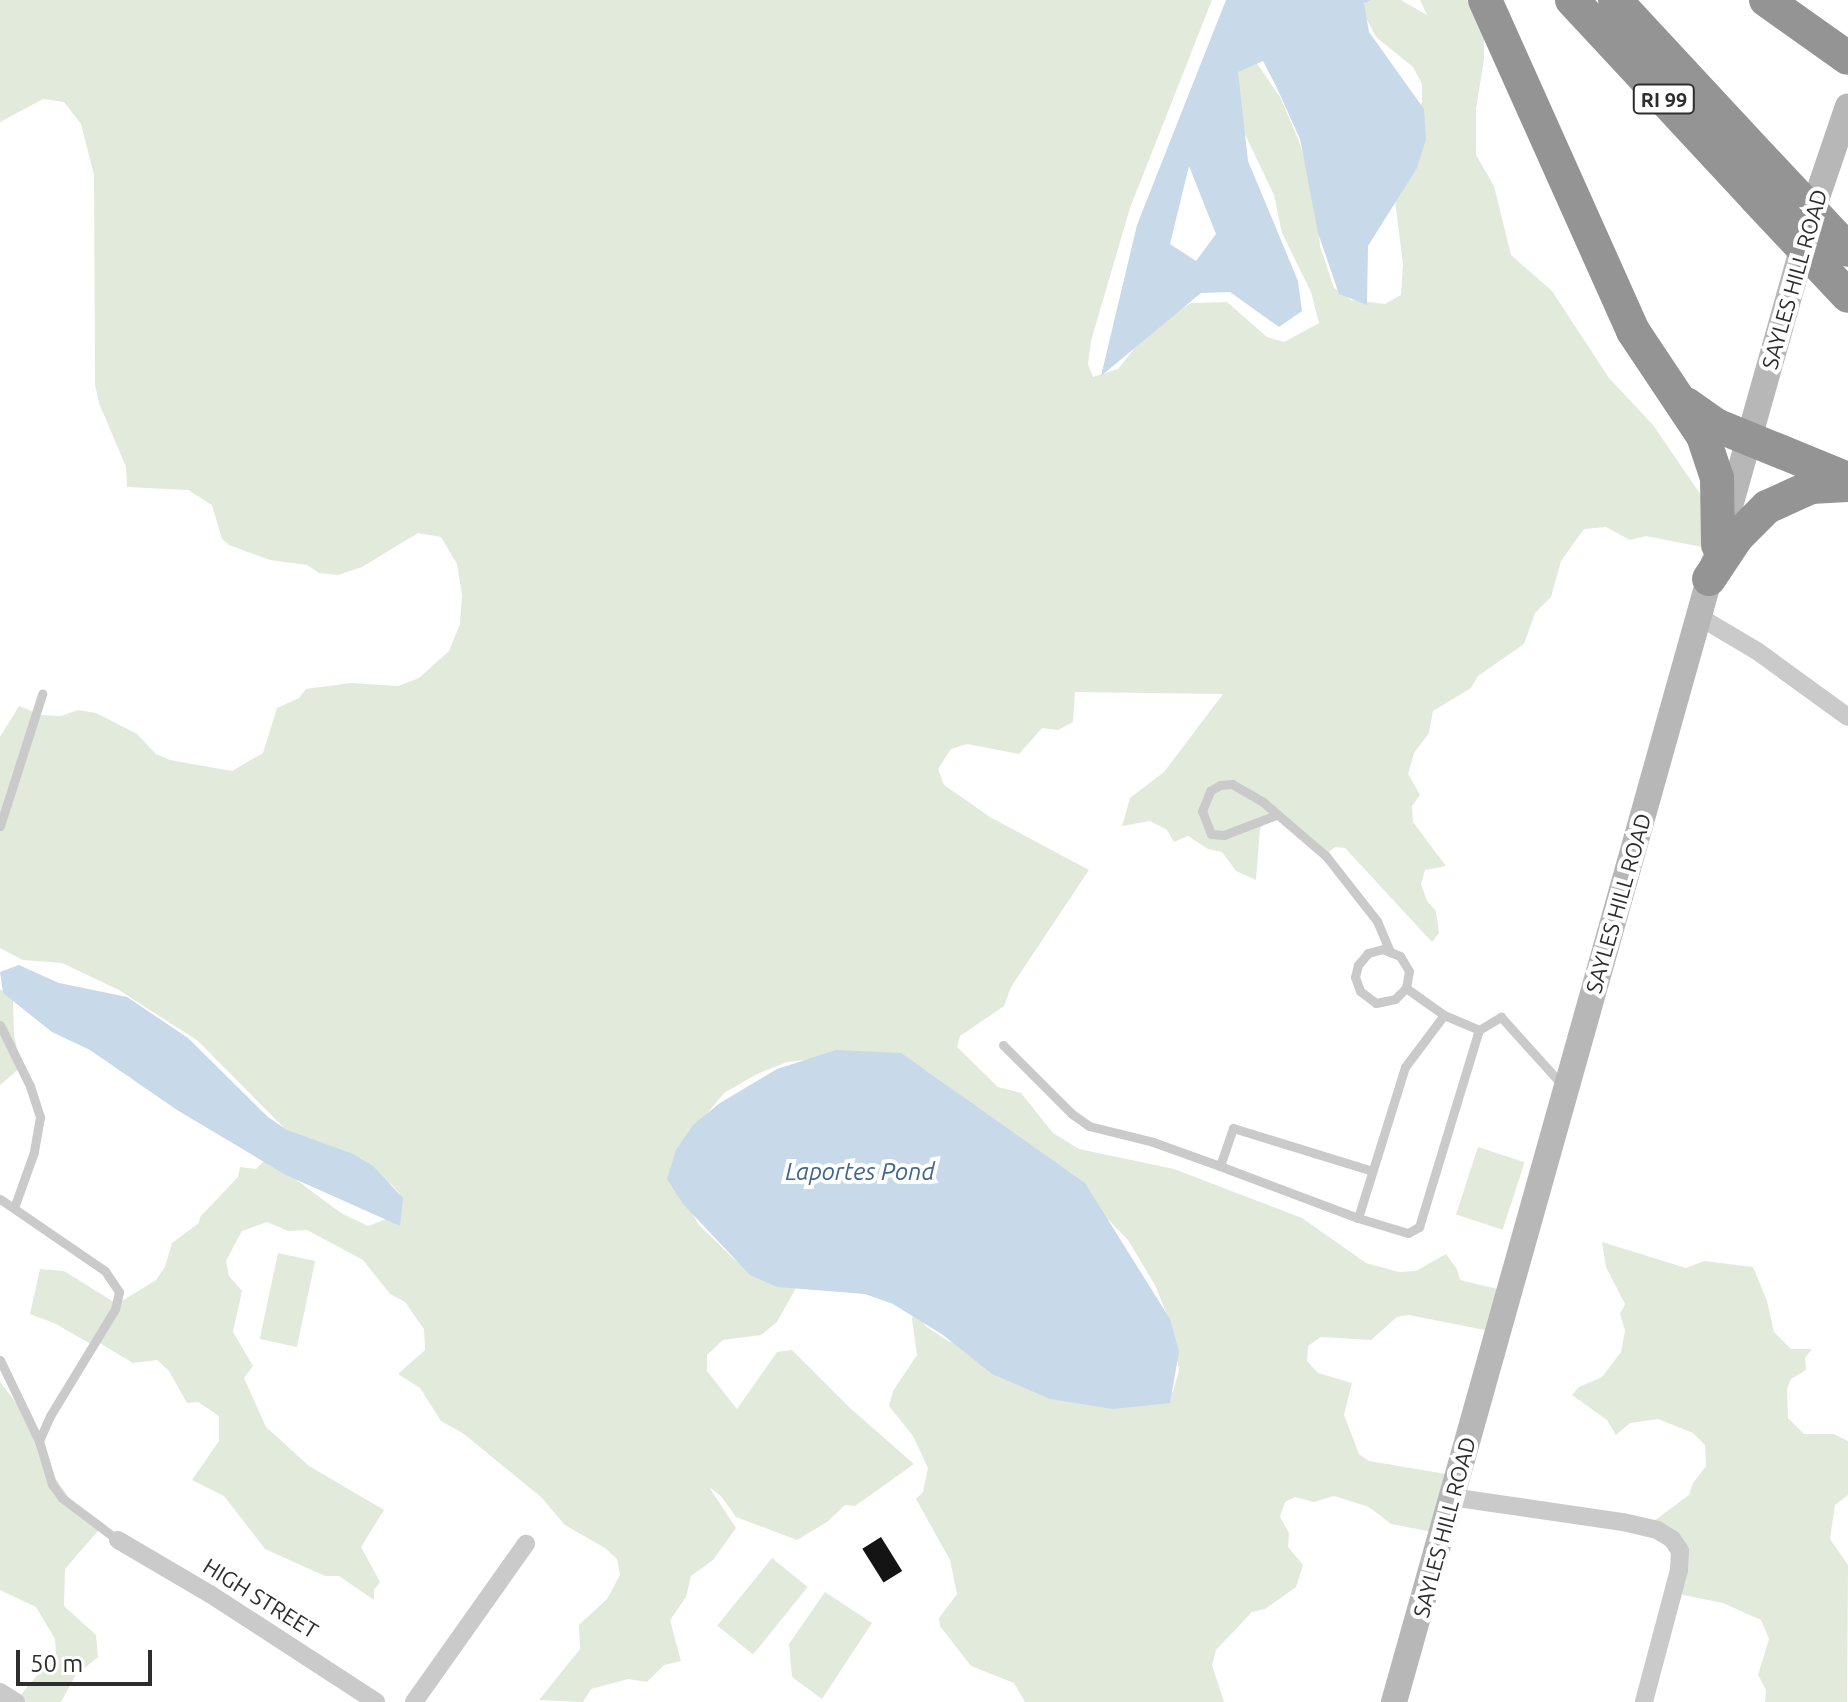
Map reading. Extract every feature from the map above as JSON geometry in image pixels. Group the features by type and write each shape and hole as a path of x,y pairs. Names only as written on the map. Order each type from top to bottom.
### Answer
{"highway":[{"path":"1485,0 1623,310 1642,348 1703,436 1719,492 1718,545"},
{"name":"RI 99","path":"1572,0 1848,296"},
{"name":"RI 99","path":"1615,0 1848,250"},
{"path":"1766,0 1848,58"},
{"path":"1667,385 1699,416 1848,479"},
{"path":"1709,579 1737,537 1767,507 1811,487 1848,485"}],"main road":[{"name":"SAYLES HILL ROAD","path":"1394,1702 1815,203 1848,106"}],"street":[{"path":"1698,616 1757,651 1848,717"},
{"path":"1451,1497 1623,1522 1657,1530 1672,1539 1680,1551 1679,1570 1644,1702"},
{"name":"HIGH STREET","path":"118,1540 236,1610 376,1702"},
{"path":"414,1702 526,1544"},
{"path":"0,1692 16,1702"}],"lane":[{"path":"0,826 42,694"},
{"path":"1276,815 1224,835 1211,834 1202,811 1210,791 1220,785 1232,784 1263,802 1326,856 1377,921 1390,952"},
{"path":"1383,949 1400,956 1409,971 1406,988 1395,999 1376,1003 1360,991 1355,977 1358,965 1368,953 1383,949"},
{"path":"1406,988 1444,1015 1479,1030"},
{"path":"1358,1218 1405,1067 1444,1015"},
{"path":"1003,1045 1072,1114 1089,1126 1153,1142 1358,1218 1408,1233 1419,1227 1479,1030 1501,1017 1566,1090"},
{"path":"0,1025 30,1086 40,1117 34,1152 14,1208"},
{"path":"1220,1166 1233,1128 1373,1171"},
{"path":"0,1199 105,1271 119,1292 115,1309 50,1416 39,1441"},
{"path":"0,1360 39,1441 52,1484 62,1498 118,1540"}],"green space":[{"path":"0,0 1212,0 1130,208 1091,341 1088,364 1093,377 1118,369 1150,329 1191,303 1227,302 1267,337 1284,342 1319,323 1311,292 1282,233 1274,195 1243,130 1229,62 1256,62 1280,97 1315,191 1320,246 1334,288 1351,300 1385,304 1401,295 1403,264 1395,201 1422,101 1422,84 1413,67 1376,37 1363,12 1365,0 1401,0 1427,15 1420,0 1467,0 1484,35 1484,59 1476,109 1476,155 1494,186 1511,255 1552,291 1609,378 1653,425 1703,498 1702,547 1646,536 1630,540 1606,527 1584,529 1561,561 1551,597 1535,613 1524,644 1478,676 1471,688 1433,711 1429,733 1414,753 1408,774 1420,795 1412,806 1413,822 1446,866 1425,870 1421,884 1427,901 1436,911 1439,933 1432,942 1345,848 1335,847 1322,857 1311,843 1273,817 1260,828 1256,880 1236,871 1222,852 1208,849 1188,836 1174,842 1167,830 1150,821 1122,826 1130,798 1164,772 1223,694 1075,692 1073,722 1058,730 1042,728 1019,754 967,744 951,749 938,769 944,785 990,817 1089,870 1011,987 1004,1006 960,1036 957,1047 998,1087 1021,1093 1053,1133 1079,1149 1174,1169 1302,1218 1366,1263 1399,1272 1416,1271 1446,1254 1457,1269 1460,1280 1506,1291 1495,1332 1409,1315 1397,1317 1371,1340 1321,1337 1308,1346 1307,1361 1318,1373 1352,1383 1344,1415 1359,1454 1369,1461 1452,1475 1438,1533 1391,1524 1369,1507 1334,1496 1314,1502 1295,1497 1285,1502 1280,1517 1289,1533 1288,1547 1303,1565 1296,1587 1265,1609 1252,1612 1216,1650 1212,1665 1224,1702 1025,1702 1014,1683 971,1666 940,1626 939,1618 957,1594 950,1560 916,1499 923,1492 928,1468 913,1436 889,1406 893,1391 917,1355 912,1319 914,1313 927,1327 948,1341 1026,1372 1162,1399 1173,1392 1179,1370 1172,1327 1155,1285 1128,1240 1066,1176 846,1055 787,1062 757,1074 724,1093 706,1115 682,1195 699,1225 735,1260 765,1278 797,1286 777,1322 761,1335 723,1340 707,1355 707,1371 737,1409 777,1352 792,1350 850,1408 914,1464 855,1506 845,1505 827,1522 797,1540 736,1517 721,1496 709,1487 736,1528 713,1560 691,1576 686,1597 670,1620 681,1661 664,1665 647,1682 628,1679 591,1689 583,1702 539,1700 580,1649 579,1625 607,1599 620,1575 617,1559 605,1548 565,1525 541,1497 464,1434 441,1421 420,1388 398,1374 425,1350 424,1329 405,1302 390,1294 363,1260 307,1230 288,1231 267,1222 242,1231 226,1261 229,1276 242,1291 233,1332 253,1366 244,1378 266,1427 309,1466 384,1510 361,1547 380,1582 374,1590 374,1600 339,1576 325,1576 265,1549 224,1496 192,1480 219,1441 219,1416 198,1402 187,1403 169,1371 157,1360 133,1363 98,1342 94,1346 56,1324 30,1314 40,1269 64,1271 117,1304 156,1280 165,1267 172,1243 199,1223 200,1217 238,1177 240,1167 256,1169 264,1161 264,1156 341,1213 368,1226 394,1216 400,1194 391,1184 358,1167 307,1151 198,1041 119,990 62,963 23,960 0,948 0,737 19,706 41,715 61,716 78,710 96,713 137,734 156,754 170,760 232,771 263,753 277,708 299,698 306,689 351,683 398,686 419,678 449,651 460,624 462,595 457,564 441,537 418,533 362,567 338,575 319,573 307,565 270,560 229,545 222,539 212,505 188,490 127,487 126,467 99,403 95,385 94,175 81,124 64,102 43,99 0,122"},
{"path":"0,989 13,999 14,1035 21,1067 0,1085"},
{"path":"1478,1147 1525,1162 1503,1230 1456,1215"},
{"path":"1602,1242 1686,1268 1704,1261 1753,1267 1767,1301 1774,1332 1791,1349 1812,1349 1805,1358 1806,1370 1791,1379 1787,1389 1788,1418 1804,1434 1834,1434 1848,1441 1848,1495 1835,1505 1830,1539 1848,1565 1847,1702 1765,1702 1766,1690 1758,1675 1769,1639 1761,1620 1723,1603 1678,1594 1682,1554 1654,1521 1689,1495 1693,1483 1706,1466 1705,1445 1693,1433 1658,1419 1630,1423 1616,1435 1607,1420 1572,1395 1579,1387 1602,1377 1621,1352 1625,1330 1620,1314 1625,1304 1606,1267"},
{"path":"278,1253 315,1261 297,1347 260,1339"},
{"path":"0,1382 42,1436 48,1468 70,1499 104,1524 65,1569 64,1606 96,1635 98,1657 75,1676 61,1702 26,1702 19,1697 56,1653 55,1639 36,1607 0,1590"},
{"path":"772,1558 808,1587 753,1655 717,1626"},
{"path":"825,1592 872,1623 822,1699 792,1677 789,1644"}],"water":[{"path":"1226,0 1371,0 1364,3 1369,32 1424,109 1426,139 1417,168 1368,246 1367,305 1339,294 1318,233 1300,139 1263,61 1238,72 1248,161 1298,281 1302,311 1279,327 1230,292 1201,293 1101,376 1137,225","holes":["1189,166 1216,234 1196,261 1170,244"]},
{"path":"19,965 59,983 127,997 188,1038 268,1117 287,1130 353,1154 373,1166 403,1198 400,1226 286,1175 177,1110 90,1050 52,1032 3,993 0,972"},
{"name":"Laportes Pond","path":"836,1050 901,1053 1085,1183 1170,1319 1179,1352 1170,1403 1113,1409 1050,1399 992,1374 943,1335 893,1304 865,1294 777,1287 750,1275 683,1204 667,1179 676,1150 693,1125 720,1103 777,1069"}],"building":[{"path":"881,1537 902,1571 884,1583 862,1549"}]}
